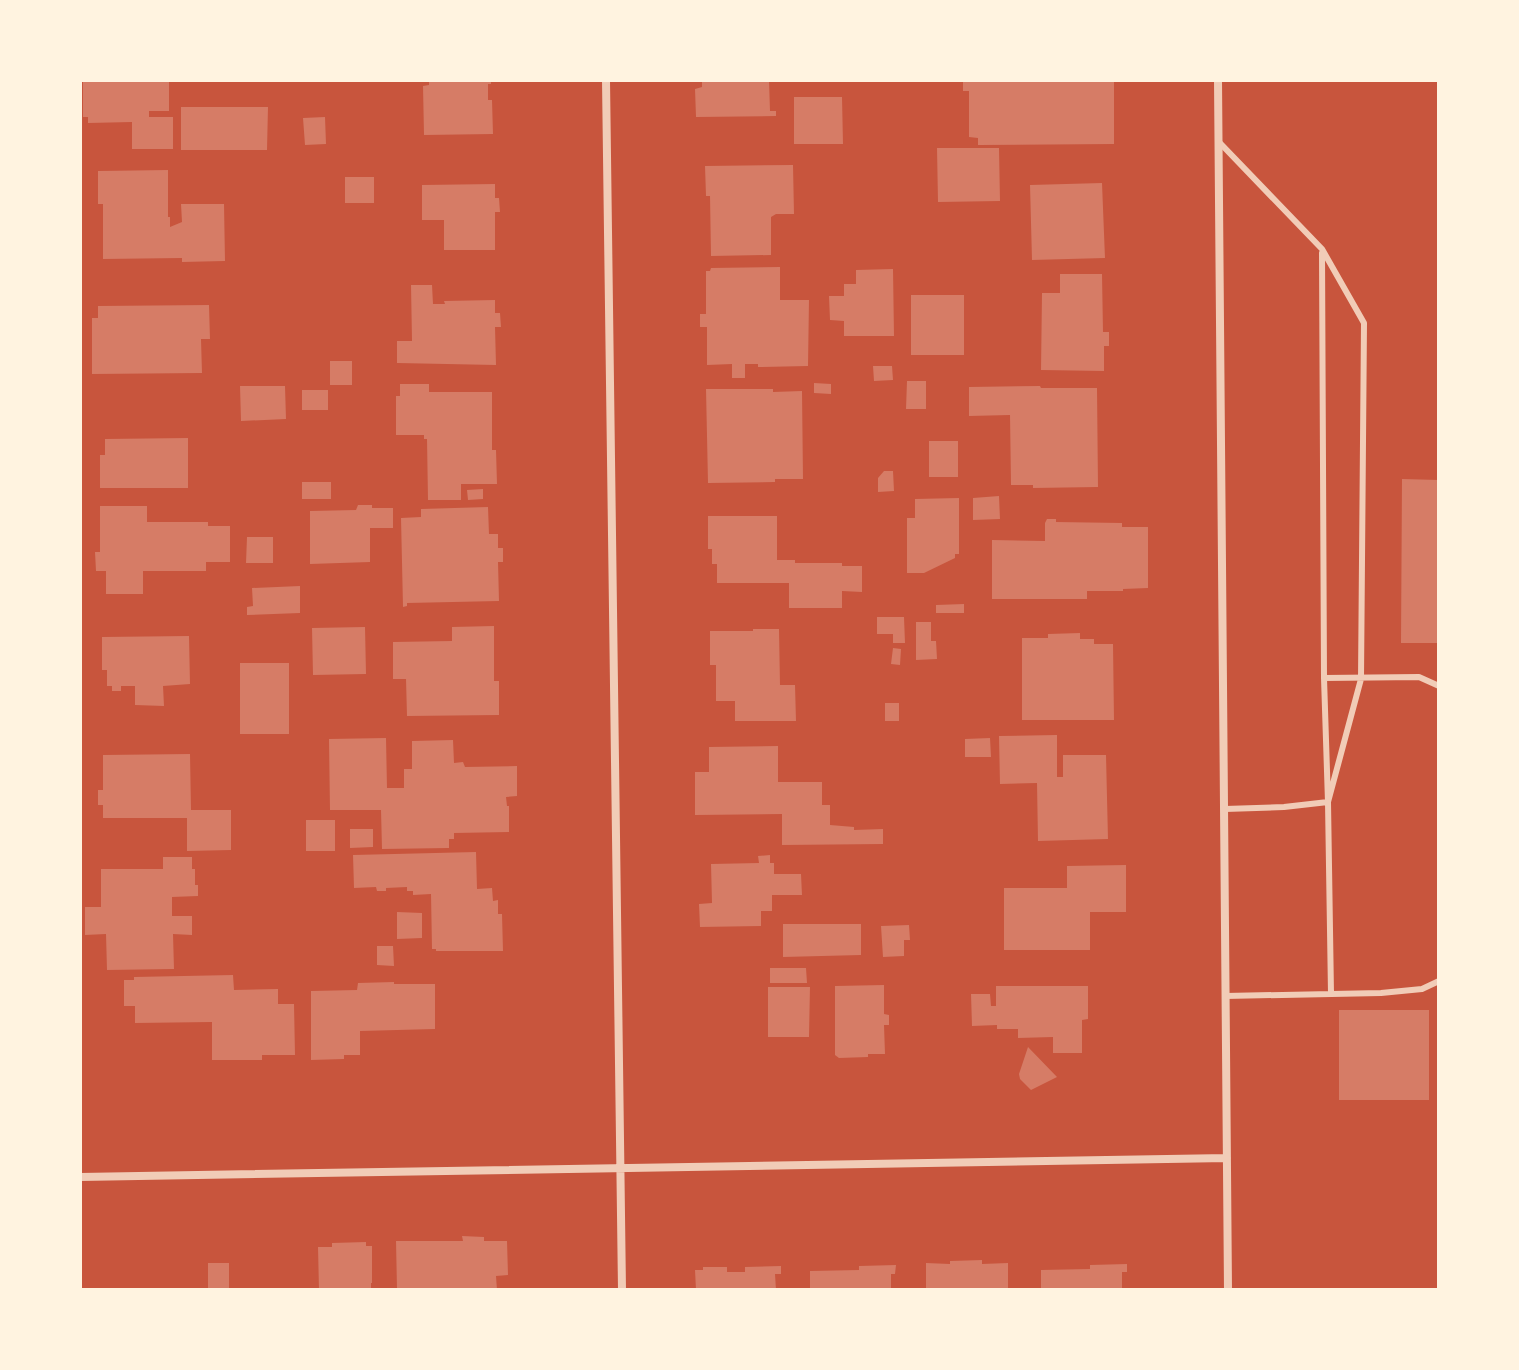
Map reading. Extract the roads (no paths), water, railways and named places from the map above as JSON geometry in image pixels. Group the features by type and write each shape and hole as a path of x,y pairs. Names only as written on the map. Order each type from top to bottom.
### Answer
{"street":[{"path":"606,80 622,1290"},
{"path":"1218,80 1228,1290"},
{"path":"80,1177 1227,1158"}],"lane":[{"path":"1219,142 1322,249 1364,323 1361,679 1328,802"},
{"path":"1322,249 1324,678 1331,994"},
{"path":"1324,678 1419,677 1439,686"},
{"path":"1225,809 1328,802"},
{"path":"1225,996 1381,993 1422,989 1439,981"}]}
